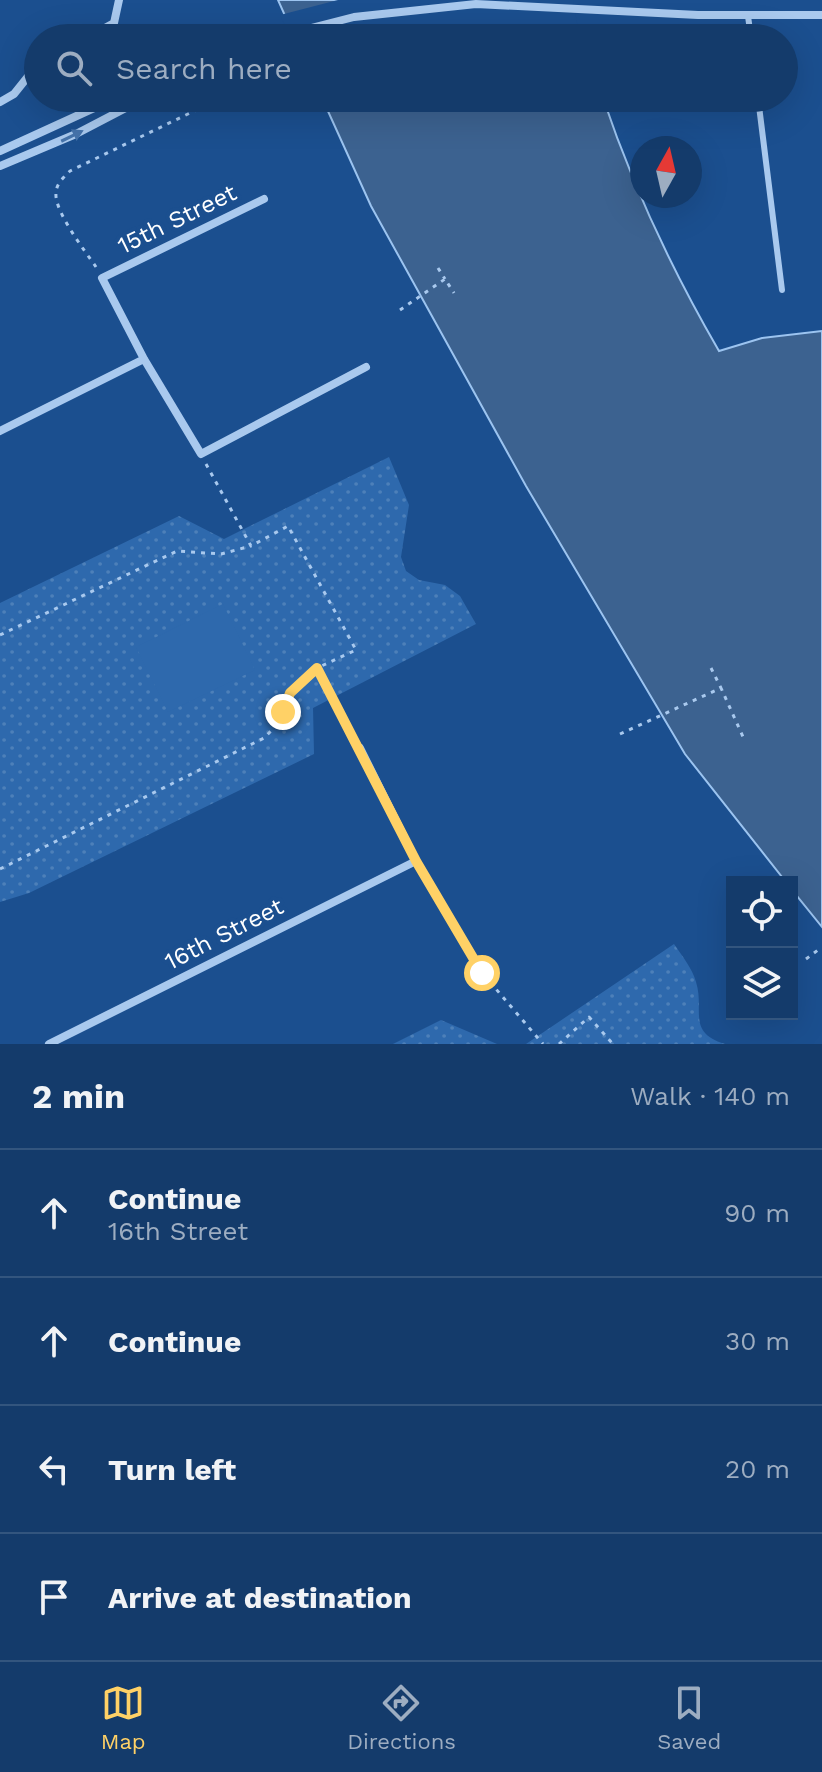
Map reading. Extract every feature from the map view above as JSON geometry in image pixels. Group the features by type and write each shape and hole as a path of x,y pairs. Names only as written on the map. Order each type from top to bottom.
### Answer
{"street":[{"path":"112,24 119,0"},
{"path":"327,24 413,8 476,4 748,16 822,15"},
{"path":"0,102 14,94 24,82"},
{"path":"0,151 85,112"},
{"path":"0,166 76,134 118,112"},
{"name":"15th Street","path":"201,454 144,359 102,278 264,199"},
{"path":"0,431 144,359"},
{"path":"201,454 366,367"},
{"path":"360,748 416,861 482,973"},
{"name":"16th Street","path":"49,1044 416,861"}],"lane":[{"path":"748,16 749,24"},
{"path":"760,112 782,290"}],"path":[{"path":"102,278 59,209 55,193 61,180 70,171 192,112"},
{"path":"438,268 454,293"},
{"path":"400,310 445,279"},
{"path":"201,454 251,546"},
{"path":"0,635 177,551 221,554 251,546 288,526 356,650 317,668 290,693 275,727 264,738 0,869"},
{"path":"317,668 360,748"},
{"path":"711,668 744,739"},
{"path":"620,734 721,688"},
{"path":"806,959 822,947"},
{"path":"482,973 543,1044"},
{"path":"559,1044 589,1017 613,1044"}],"shaded area":[{"path":"278,0 569,0 572,24 289,24"},
{"path":"328,112 608,112 630,171 630,208 646,208 685,290 719,351 762,338 822,331 822,927 798,897 798,876 781,876 685,754 526,486 371,206"},
{"path":"389,457 409,505 401,557 406,571 419,580 445,585 460,596 476,624 313,708 314,754 29,893 0,902 0,603 179,516 224,539"},
{"path":"223,604 255,670 168,712 136,647"},
{"path":"674,944 696,982 701,1026 713,1039 725,1044 526,1044"},
{"path":"441,1020 497,1044 393,1044"}],"pier":[{"path":"338,0 573,0 577,24 284,24 280,15"}],"route":[{"path":"283,712 290,693 317,668 416,861 482,973"}]}
